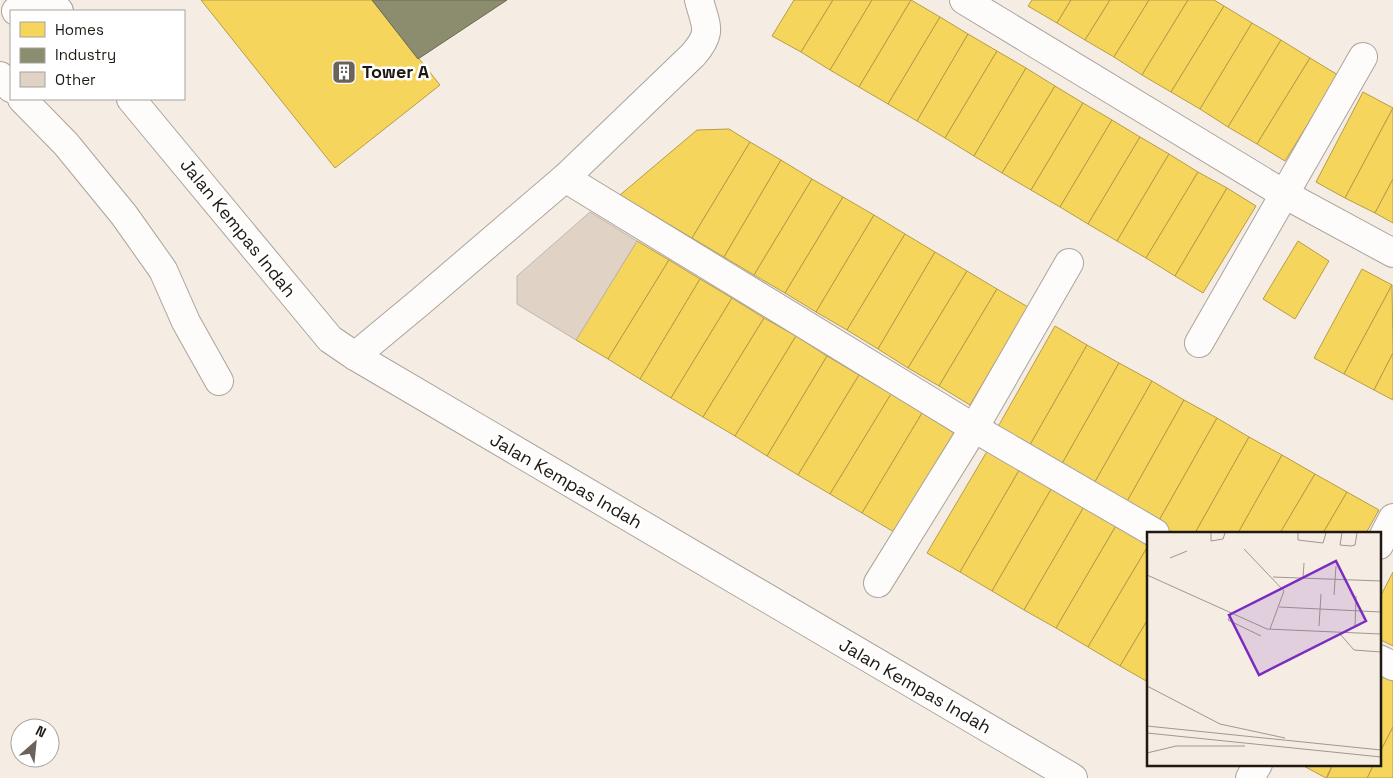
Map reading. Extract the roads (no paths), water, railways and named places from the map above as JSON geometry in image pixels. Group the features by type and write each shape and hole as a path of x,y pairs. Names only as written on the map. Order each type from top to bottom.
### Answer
{"street":[{"path":"18,10 36,0"},
{"path":"50,0 58,10"},
{"path":"355,356 565,178 693,55 706,36 706,24 699,0"},
{"path":"966,0 1284,194 1393,253"},
{"path":"1199,343 1363,57"},
{"path":"0,76 10,87"},
{"path":"23,100 78,158 124,214 152,254 163,270 186,322 219,381"},
{"name":"Jalan Kempas Indah","path":"132,100 330,340 1058,774"},
{"path":"565,178 974,428 1153,532"},
{"path":"878,583 974,428 1069,263"},
{"path":"1380,543 1393,518"},
{"path":"1380,660 1393,666"},
{"path":"1250,778 1257,766"}],"place":[{"name":"Tower A","path":"344,72"}]}
